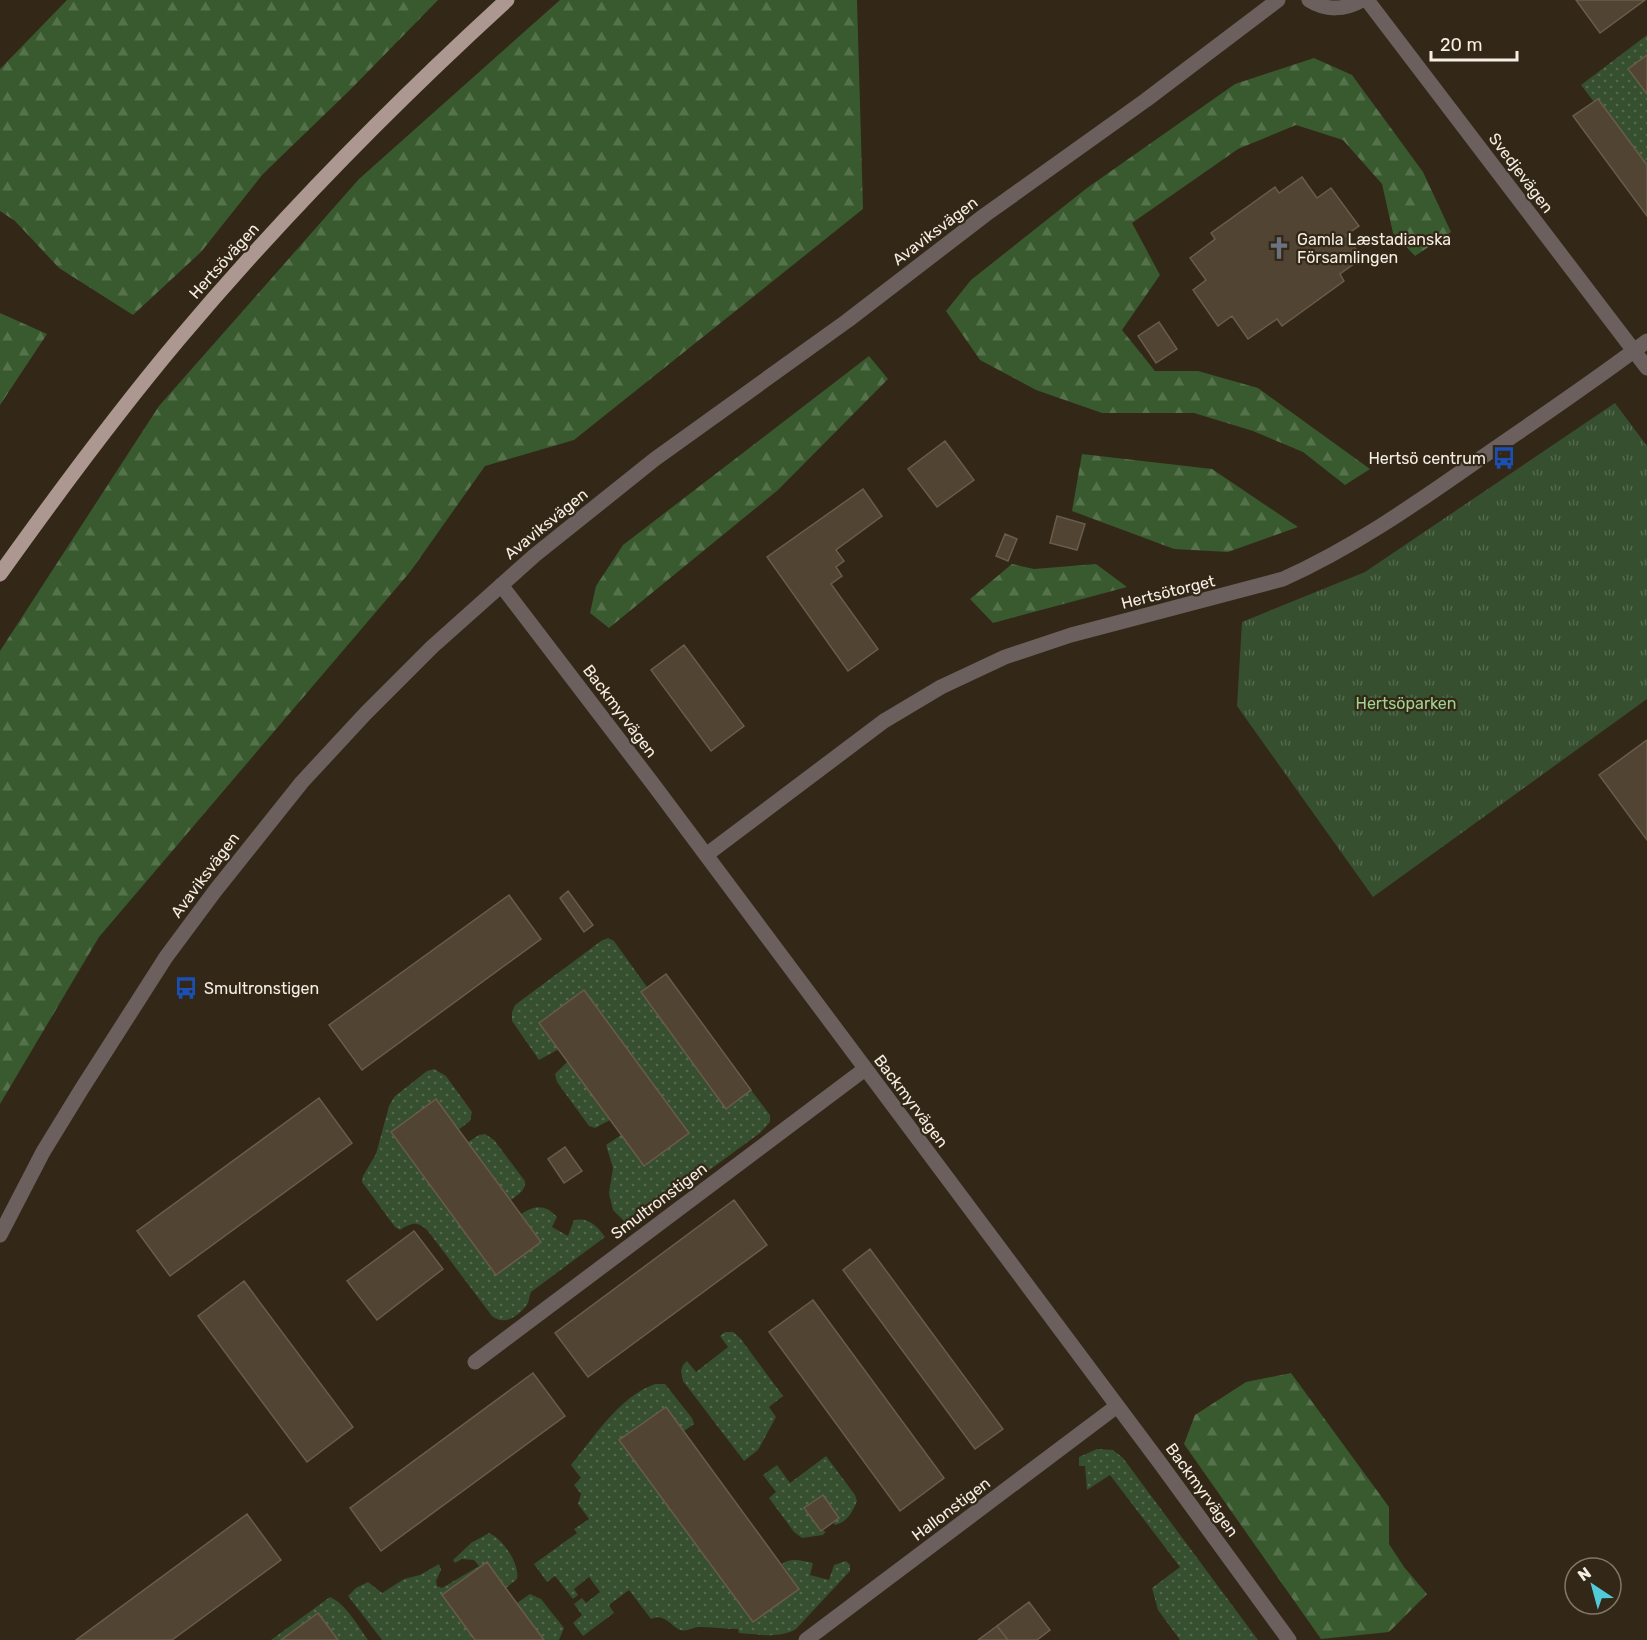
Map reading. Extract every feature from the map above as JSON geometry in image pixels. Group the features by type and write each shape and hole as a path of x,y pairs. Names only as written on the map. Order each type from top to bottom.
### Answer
{"main road":[{"name":"Hertsövägen","path":"0,574 95,446 172,348 250,258 359,142 429,72 507,0"}],"street":[{"name":"Avaviksvägen","path":"0,1235 43,1152 166,957 240,857 302,783 366,713 432,647 535,555 655,459 847,321 985,215 1146,100 1278,0"},
{"path":"1309,0 1334,8 1348,6 1362,0"},
{"name":"Svedjevägen","path":"1367,0 1647,368"},
{"name":"Hertsötorget","path":"706,855 884,721 941,687 1005,657 1071,635 1283,579 1309,568 1354,543 1419,501 1647,340"},
{"name":"Backmyrvägen","path":"501,585 706,855 1289,1640"},
{"name":"Smultronstigen","path":"475,1362 865,1069"},
{"name":"Hallonstigen","path":"806,1640 1117,1406"}],"green space":[{"path":"67,0 438,0 263,174 201,252 133,315 59,268 15,221 0,211 0,69"},
{"path":"560,0 857,0 863,209 574,440 485,466 410,572 99,937 0,1104 0,651 159,406 359,179"},
{"path":"1647,35 1647,55 1628,69 1647,94 1647,165 1598,99 1594,102 1581,85"},
{"path":"1314,58 1352,75 1423,172 1451,232 1415,256 1393,233 1382,184 1343,140 1296,125 1238,149 1132,223 1160,275 1122,330 1155,371 1198,371 1258,388 1370,469 1345,485 1303,452 1253,431 1194,413 1102,413 1036,390 980,360 946,311 971,280 1087,188 1235,84"},
{"path":"0,313 47,334 0,405"},
{"path":"869,356 888,379 778,490 609,628 590,613 596,586 623,545"},
{"name":"Hertsöparken","path":"1615,403 1647,446 1647,699 1373,897 1237,706 1242,622 1365,572"},
{"path":"1082,454 1212,469 1298,527 1228,552 1174,549 1072,511"},
{"path":"1012,564 1034,569 1096,564 1127,587 993,623 970,599"},
{"path":"608,938 614,941 647,987 641,992 726,1109 751,1090 770,1115 770,1122 760,1133 708,1171 701,1169 693,1172 625,1222 613,1210 609,1193 613,1168 606,1145 621,1135 644,1166 689,1133 584,990 539,1022 559,1049 539,1060 512,1021 515,1005"},
{"path":"568,1061 610,1120 595,1128 589,1126 557,1082 555,1074"},
{"path":"434,1069 446,1076 472,1112 470,1121 458,1130 435,1099 391,1133 496,1275 541,1242 521,1214 531,1209 540,1207 553,1213 557,1217 552,1227 568,1236 574,1220 579,1219 592,1223 605,1237 531,1292 527,1305 519,1314 510,1319 501,1320 492,1316 428,1231 418,1224 408,1225 400,1230 395,1227 362,1182 376,1154 389,1106 394,1097 427,1071"},
{"path":"485,1134 494,1140 525,1181 523,1190 511,1200 468,1142"},
{"path":"725,1332 733,1332 740,1338 783,1396 769,1407 776,1417 758,1450 744,1461 683,1381 681,1371 687,1361 696,1372 728,1347 720,1336"},
{"path":"1291,1373 1389,1507 1389,1544 1404,1567 1427,1594 1389,1632 1321,1639 1184,1444 1195,1415 1246,1382"},
{"path":"655,1384 665,1384 692,1418 694,1424 684,1431 665,1407 620,1440 753,1622 799,1589 782,1564 793,1560 813,1563 810,1575 829,1580 834,1565 846,1561 850,1565 850,1571 796,1629 783,1634 768,1635 739,1633 738,1629 699,1627 680,1630 660,1617 651,1619 629,1590 609,1605 614,1613 583,1636 573,1623 582,1615 574,1604 582,1598 586,1603 600,1592 589,1577 574,1589 578,1595 573,1599 555,1576 547,1582 534,1564 577,1533 574,1529 589,1519 578,1504 581,1494 574,1485 581,1478 571,1465 608,1418 630,1398"},
{"path":"1097,1449 1113,1450 1123,1458 1258,1640 1180,1640 1158,1610 1152,1588 1180,1567 1110,1475 1087,1490 1085,1466 1079,1466 1079,1457"},
{"path":"826,1456 857,1501 849,1516 843,1522 835,1525 833,1522 839,1518 822,1495 804,1508 821,1531 825,1532 823,1535 802,1538 794,1532 769,1498 776,1492 763,1475 777,1465 790,1483"},
{"path":"489,1533 500,1541 513,1559 517,1579 506,1588 487,1562 442,1595 475,1640 382,1640 348,1596 356,1588 368,1582 382,1593 404,1579 420,1575 439,1564 441,1570 436,1581 437,1586 442,1588 479,1566 474,1560 462,1559 455,1563 453,1560 471,1543"},
{"path":"530,1594 541,1599 564,1628 559,1640 544,1640 517,1603"},
{"path":"330,1597 346,1610 368,1640 338,1640 318,1613 281,1640 271,1640"}],"building":[{"path":"1576,0 1645,0 1600,33"},
{"path":"1647,55 1647,94 1628,69"},
{"path":"1598,99 1647,165 1647,216 1573,116"},
{"name":"Gamla Læstadianska Församlingen","path":"1302,177 1317,198 1331,188 1359,226 1346,235 1362,258 1340,274 1344,281 1282,326 1277,319 1248,339 1232,316 1218,326 1193,290 1206,280 1190,258 1215,239 1211,233 1275,187 1279,193"},
{"path":"1159,322 1177,349 1156,363 1138,336"},
{"path":"945,441 974,480 937,507 908,469"},
{"path":"863,489 882,516 836,550 844,561 836,567 842,576 831,584 878,649 848,671 767,557"},
{"path":"1057,516 1085,524 1077,550 1050,543"},
{"path":"1005,534 1017,539 1008,561 996,556"},
{"path":"684,645 744,726 711,751 651,670"},
{"path":"1647,740 1647,840 1599,775"},
{"path":"568,891 593,925 584,932 560,898"},
{"path":"509,895 541,939 362,1070 329,1025"},
{"path":"666,974 751,1090 726,1109 641,992"},
{"path":"584,990 689,1133 644,1166 539,1023"},
{"path":"319,1098 352,1143 170,1276 137,1231"},
{"path":"436,1099 541,1242 496,1275 391,1132"},
{"path":"565,1147 582,1171 564,1183 548,1159"},
{"path":"734,1200 767,1245 588,1377 555,1333"},
{"path":"414,1231 443,1269 377,1320 347,1281"},
{"path":"870,1249 1003,1429 975,1449 843,1270"},
{"path":"244,1281 353,1427 307,1462 198,1316"},
{"path":"813,1300 944,1478 900,1511 769,1332"},
{"path":"533,1373 565,1416 381,1551 350,1508"},
{"path":"666,1407 799,1589 753,1622 619,1440"},
{"path":"823,1495 839,1518 821,1531 804,1508"},
{"path":"247,1514 281,1560 172,1640 76,1640"},
{"path":"487,1562 544,1640 475,1640 442,1595"},
{"path":"1029,1602 1050,1630 1037,1640 1008,1640 997,1626"},
{"path":"318,1613 338,1640 281,1640"},
{"path":"997,1626 1008,1640 978,1640"}],"place":[{"name":"Gamla Læstadianska Församlingen","path":"1279,248"},
{"name":"Hertsö centrum","path":"1504,458"},
{"name":"Smultronstigen","path":"186,988"}]}
